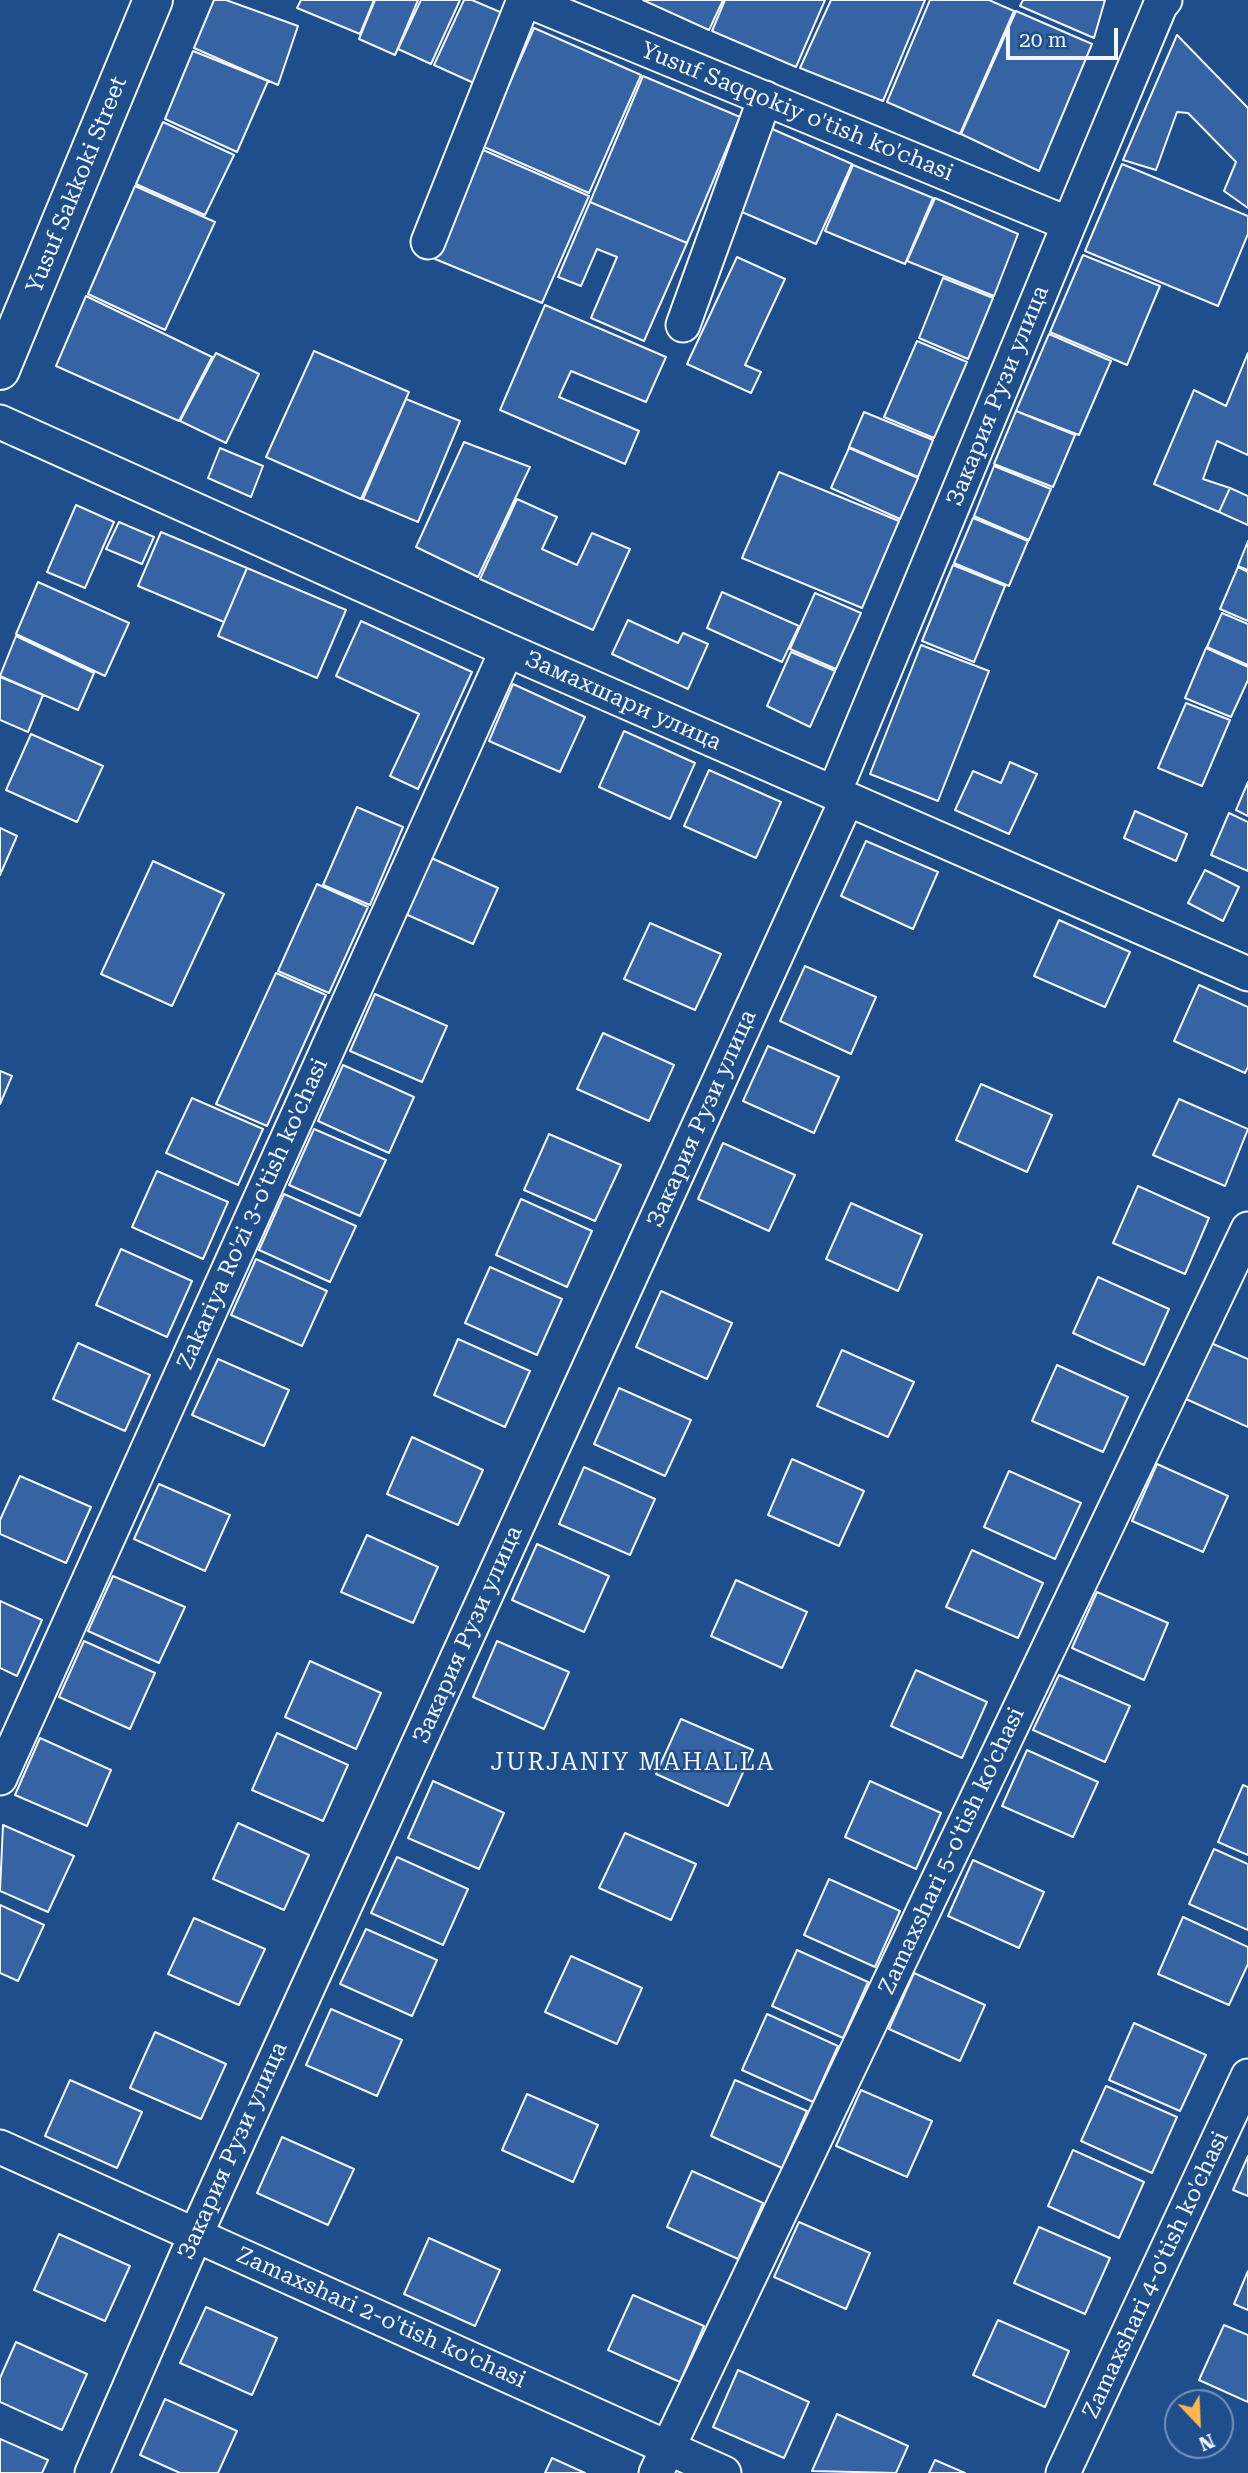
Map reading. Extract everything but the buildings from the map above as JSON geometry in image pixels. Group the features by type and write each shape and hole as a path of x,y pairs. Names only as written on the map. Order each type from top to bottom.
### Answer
{"main road":[{"name":"Yusuf Sakkoki Street","path":"0,370 153,0"}],"street":[{"name":"Yusuf Saqqokiy o'tish ko'chasi","path":"525,0 1069,224"},
{"path":"428,242 525,0"},
{"name":"Закария Рузи улица","path":"92,2473 195,2234 841,796 1069,224 1160,6 1165,0"},
{"path":"683,325 765,98"},
{"name":"Замахшари улица","path":"0,422 507,650 1248,974"},
{"name":"Zakariya Ro'zi 3-o'tish ko'chasi","path":"0,1778 507,650"},
{"name":"Zamaxshari 5-o'tish ko'chasi","path":"662,2460 1248,1229"},
{"name":"Zamaxshari 4-o'tish ko'chasi","path":"1063,2473 1248,2076"},
{"name":"Zamaxshari 2-o'tish ko'chasi","path":"0,2147 195,2234 662,2460 724,2473"}],"district":[{"name":"JURJANIY MAHALLA","path":"633,1763"}]}
